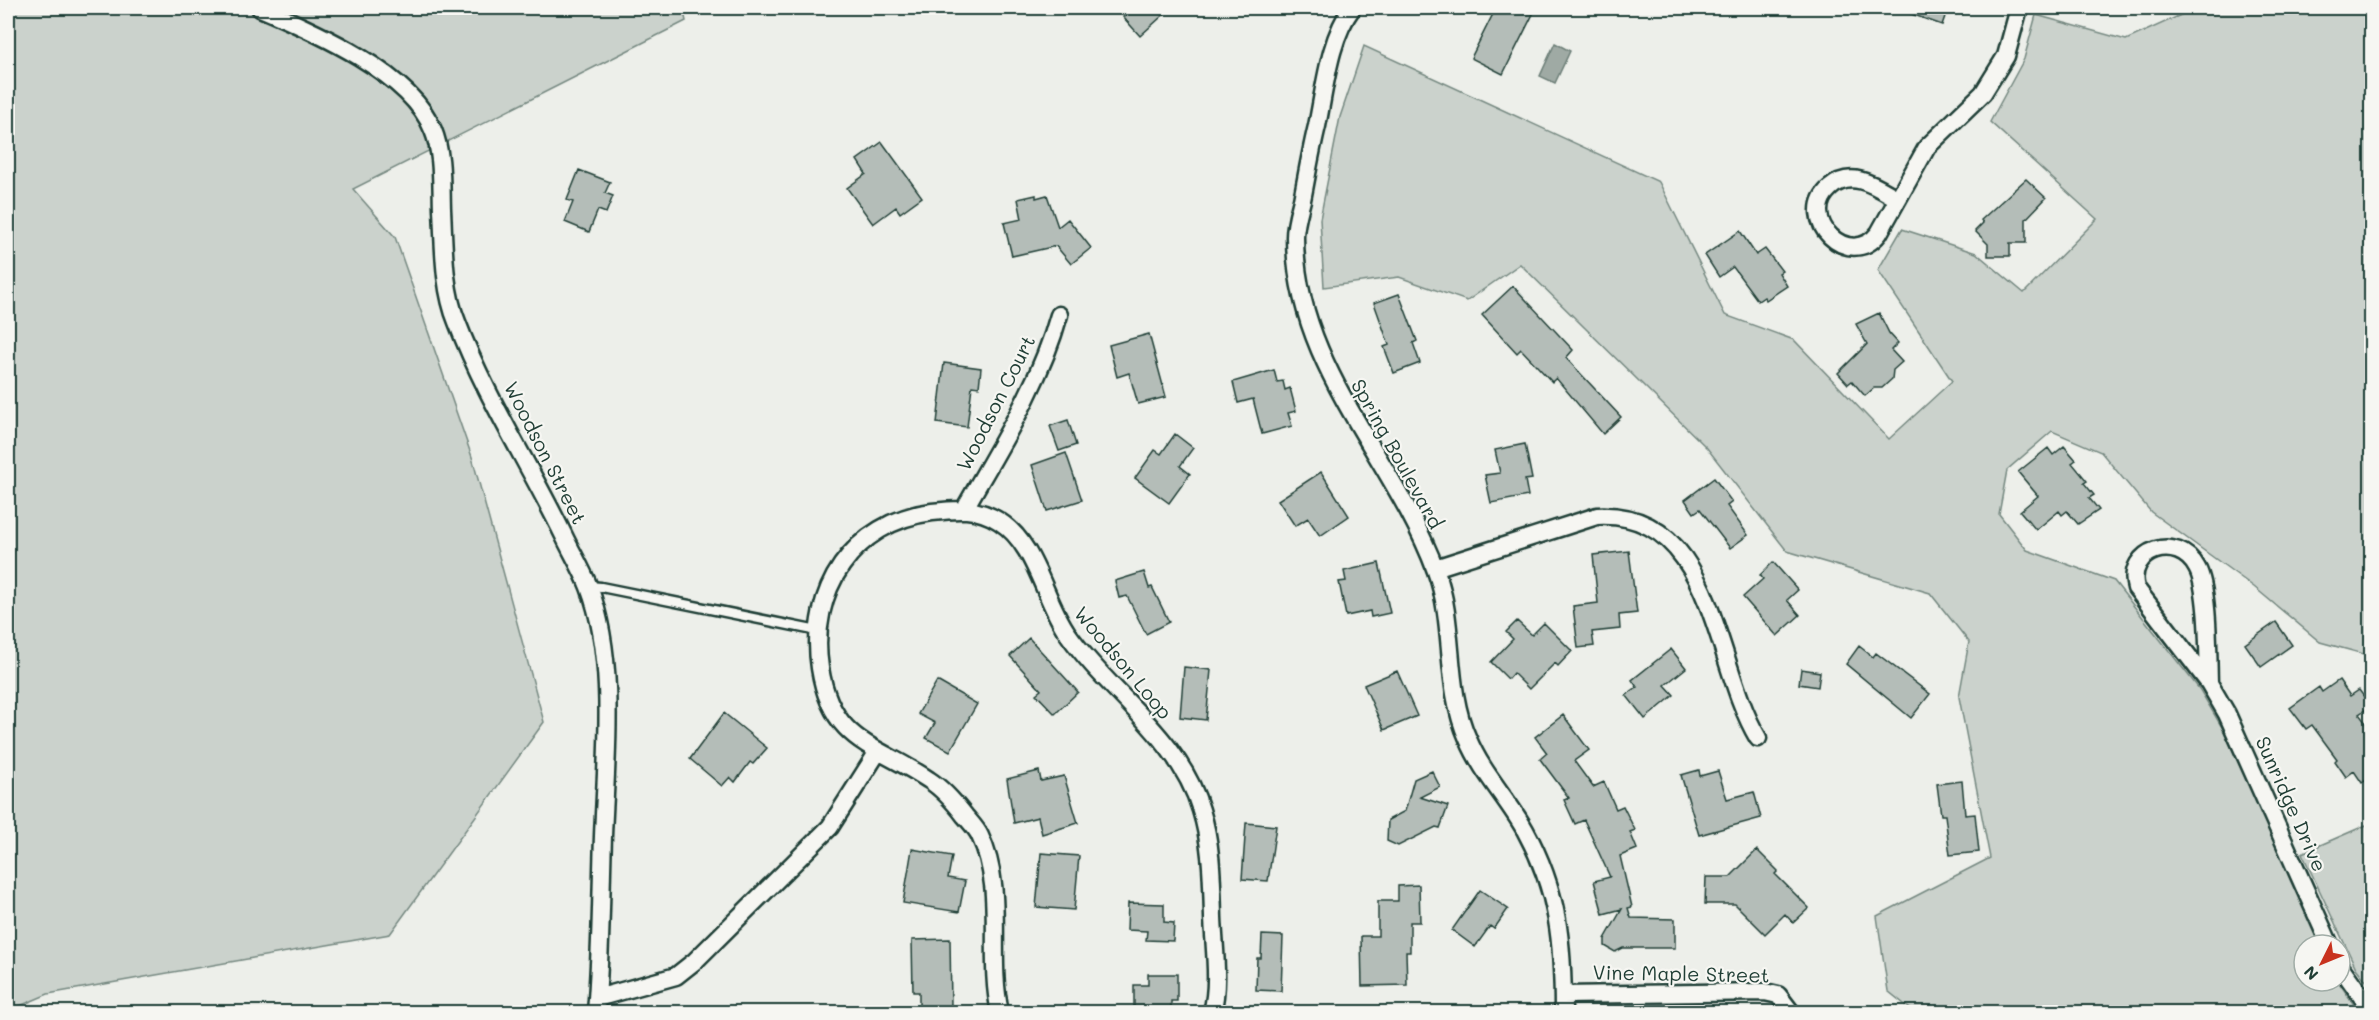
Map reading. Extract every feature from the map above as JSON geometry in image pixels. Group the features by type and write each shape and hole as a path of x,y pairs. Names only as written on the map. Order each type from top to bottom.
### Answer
{"street":[{"name":"Woodson Street","path":"260,8 316,32 388,76 408,93 423,111 434,130 439,154 448,286 455,318 471,357 542,490 589,586 600,624 605,675 607,752 597,1005"},
{"name":"Spring Boulevard","path":"1352,8 1334,51 1314,138 1295,234 1298,275 1307,316 1336,389 1400,493 1435,568 1449,617 1451,660 1460,719 1479,762 1519,820 1540,861 1555,904 1562,941 1563,1012"},
{"path":"1898,199 1862,180 1842,181 1823,196 1818,210 1819,217 1833,239 1839,244 1854,248 1875,238 1898,199 1927,147 1983,93 2006,56 2019,8"},
{"name":"Woodson Court","path":"965,508 1024,403 1053,337 1059,315"},
{"name":"Woodson Loop","path":"1000,1012 991,873 980,836 957,806 930,780 877,753 848,731 828,700 820,669 818,631 823,602 832,580 862,541 900,518 965,508 1001,522 1015,535 1027,551 1055,614 1068,634 1145,721 1184,771 1201,808 1212,858 1215,962 1212,1012"},
{"path":"1435,568 1596,516 1622,518 1653,530 1683,555 1702,587 1738,701 1758,738"},
{"name":"Sunridge Drive","path":"2209,683 2201,575 2185,554 2177,549 2161,548 2147,555 2137,567 2136,588 2209,683 2233,725 2325,933"},
{"path":"597,1005 676,976 695,961 830,827 877,753"},
{"path":"2352,983 2372,1011"},
{"name":"Vine Maple Street","path":"1563,995 1765,992 1778,995 1791,1012"}],"lane":[{"path":"589,586 601,586 818,631"}],"shaded area":[{"path":"8,8 683,8 686,21 353,189 395,237 472,457 544,722 390,934 48,994 8,1011"},
{"path":"2196,8 2371,8 2371,656 2320,642 2254,587 2151,512 2101,452 2052,431 2007,470 1999,514 2027,550 2114,581 2200,690 2223,729 2316,933 2292,933 2292,993 2346,993 2359,1012 1914,1012 1888,991 1877,916 1990,858 1959,697 1969,642 1930,593 1787,551 1707,448 1520,264 1467,301 1399,277 1324,287 1320,219 1340,117 1364,46 1659,182 1725,315 1794,340 1889,439 1952,381 1878,270 1902,229 1976,253 2024,293 2097,219 1990,122 2024,59 2036,15 2126,40"},
{"path":"1555,43 1570,51 1555,83 1540,76"},
{"path":"2371,823 2371,987 2352,959 2352,933 2340,933 2302,853"}],"building":[{"path":"1133,8 1171,8 1140,36 1123,17"},
{"path":"1496,8 1536,8 1503,74 1471,58"},
{"path":"1900,8 1948,8 1942,25 1900,10"},
{"path":"882,142 922,197 900,213 896,207 873,224 847,188 866,174 857,160"},
{"path":"579,170 610,182 605,193 613,196 606,213 598,210 589,232 565,222 573,202 567,200"},
{"path":"2026,179 2046,198 2026,219 2026,243 2010,243 2010,256 1988,256 1988,244 1975,231 1983,223 1981,220"},
{"path":"1036,195 1036,198 1047,195 1058,227 1068,219 1091,248 1071,264 1056,246 1012,256 1004,223 1022,219 1018,199"},
{"path":"1740,231 1756,255 1765,249 1782,271 1779,273 1787,286 1766,300 1764,297 1758,301 1733,267 1719,277 1705,255"},
{"path":"1513,286 1573,350 1566,358 1621,417 1603,434 1556,378 1552,382 1521,349 1517,353 1482,315"},
{"path":"1399,294 1417,341 1413,343 1420,363 1394,373 1384,347 1389,345 1374,303"},
{"path":"1879,313 1889,333 1898,343 1891,350 1902,362 1893,370 1892,379 1882,388 1874,388 1865,396 1852,381 1848,384 1838,373 1867,344 1856,324"},
{"path":"1149,334 1166,397 1138,404 1129,373 1117,377 1109,345"},
{"path":"944,363 981,368 979,387 972,386 967,427 937,423"},
{"path":"1274,370 1277,382 1283,381 1285,390 1290,388 1296,411 1288,413 1292,426 1262,434 1253,399 1238,403 1233,382"},
{"path":"1068,420 1076,445 1059,451 1050,426"},
{"path":"1175,434 1193,448 1180,466 1190,474 1169,503 1135,478 1155,450 1161,454"},
{"path":"1525,444 1532,479 1525,480 1528,496 1491,503 1485,475 1500,473 1495,450"},
{"path":"2064,446 2076,460 2072,463 2087,481 2084,483 2094,495 2089,498 2099,510 2078,524 2067,511 2062,515 2059,511 2036,530 2020,511 2038,496 2018,472 2048,448 2053,455"},
{"path":"1066,453 1082,500 1047,511 1032,465"},
{"path":"1321,472 1349,516 1320,536 1308,518 1295,526 1278,500"},
{"path":"1714,478 1732,502 1727,506 1748,535 1730,548 1700,509 1694,513 1685,500"},
{"path":"1629,551 1637,613 1619,615 1620,629 1592,632 1594,646 1578,648 1573,606 1598,603 1593,555"},
{"path":"1773,562 1798,590 1787,600 1800,615 1777,636 1743,597 1763,579 1760,575"},
{"path":"1379,563 1390,613 1371,617 1370,611 1346,616 1339,582 1346,581 1344,571"},
{"path":"1144,572 1149,588 1152,587 1169,622 1146,634 1127,596 1119,598 1115,581"},
{"path":"1517,621 1532,635 1544,623 1572,651 1558,666 1555,663 1529,689 1513,673 1508,679 1491,662 1513,639 1506,632"},
{"path":"2276,622 2292,645 2261,667 2245,644"},
{"path":"1029,638 1078,692 1055,714 1036,694 1041,690 1010,656"},
{"path":"1859,646 1873,657 1876,653 1930,694 1911,718 1846,664"},
{"path":"1671,649 1686,668 1665,685 1674,695 1645,719 1626,695 1637,687 1632,680"},
{"path":"1184,667 1211,670 1206,720 1180,717"},
{"path":"1801,669 1820,672 1818,687 1799,684"},
{"path":"1397,671 1417,716 1384,730 1364,685"},
{"path":"2339,680 2350,696 2359,690 2371,706 2359,714 2372,731 2372,776 2362,783 2354,771 2346,777 2335,761 2337,759 2312,725 2306,729 2290,708 2319,687 2322,692"},
{"path":"937,681 977,704 950,751 926,738 935,723 918,714"},
{"path":"724,713 767,748 753,764 750,762 735,782 730,777 722,786 690,759"},
{"path":"1563,715 1589,750 1574,761 1593,787 1604,782 1616,809 1623,806 1635,830 1630,832 1637,849 1620,856 1632,907 1628,908 1631,918 1675,919 1675,948 1623,948 1615,952 1605,946 1605,939 1622,909 1603,914 1594,881 1610,877 1584,820 1575,824 1564,800 1569,798 1540,759 1547,753 1535,737"},
{"path":"1699,770 1700,776 1718,771 1727,799 1754,792 1761,818 1699,835 1681,775"},
{"path":"1039,771 1041,781 1064,776 1078,823 1042,834 1038,817 1014,823 1007,779"},
{"path":"1432,771 1440,787 1420,797 1448,806 1440,828 1436,827 1398,846 1387,841 1388,820 1405,811 1414,779"},
{"path":"1962,781 1965,815 1975,814 1979,852 1950,855 1945,815 1941,815 1937,784"},
{"path":"1246,823 1276,826 1268,881 1242,879"},
{"path":"912,849 952,856 948,878 965,881 959,912 903,903"},
{"path":"1757,850 1778,871 1775,874 1809,908 1793,923 1785,914 1765,934 1735,904 1705,904 1706,877 1730,877"},
{"path":"1041,853 1079,856 1074,910 1036,907"},
{"path":"1419,885 1420,922 1410,922 1410,952 1406,952 1407,985 1362,986 1361,936 1378,936 1378,901 1398,901 1398,886"},
{"path":"1480,890 1508,909 1494,929 1490,926 1475,947 1452,930"},
{"path":"1128,903 1164,904 1164,922 1174,923 1173,941 1146,940 1147,931 1127,930"},
{"path":"1262,935 1283,936 1281,991 1256,990 1257,958 1261,958"},
{"path":"950,939 951,1006 919,1006 919,992 913,992 912,940"},
{"path":"1148,974 1177,974 1177,1001 1171,1001 1171,1012 1134,1012 1134,985 1148,985"}]}
